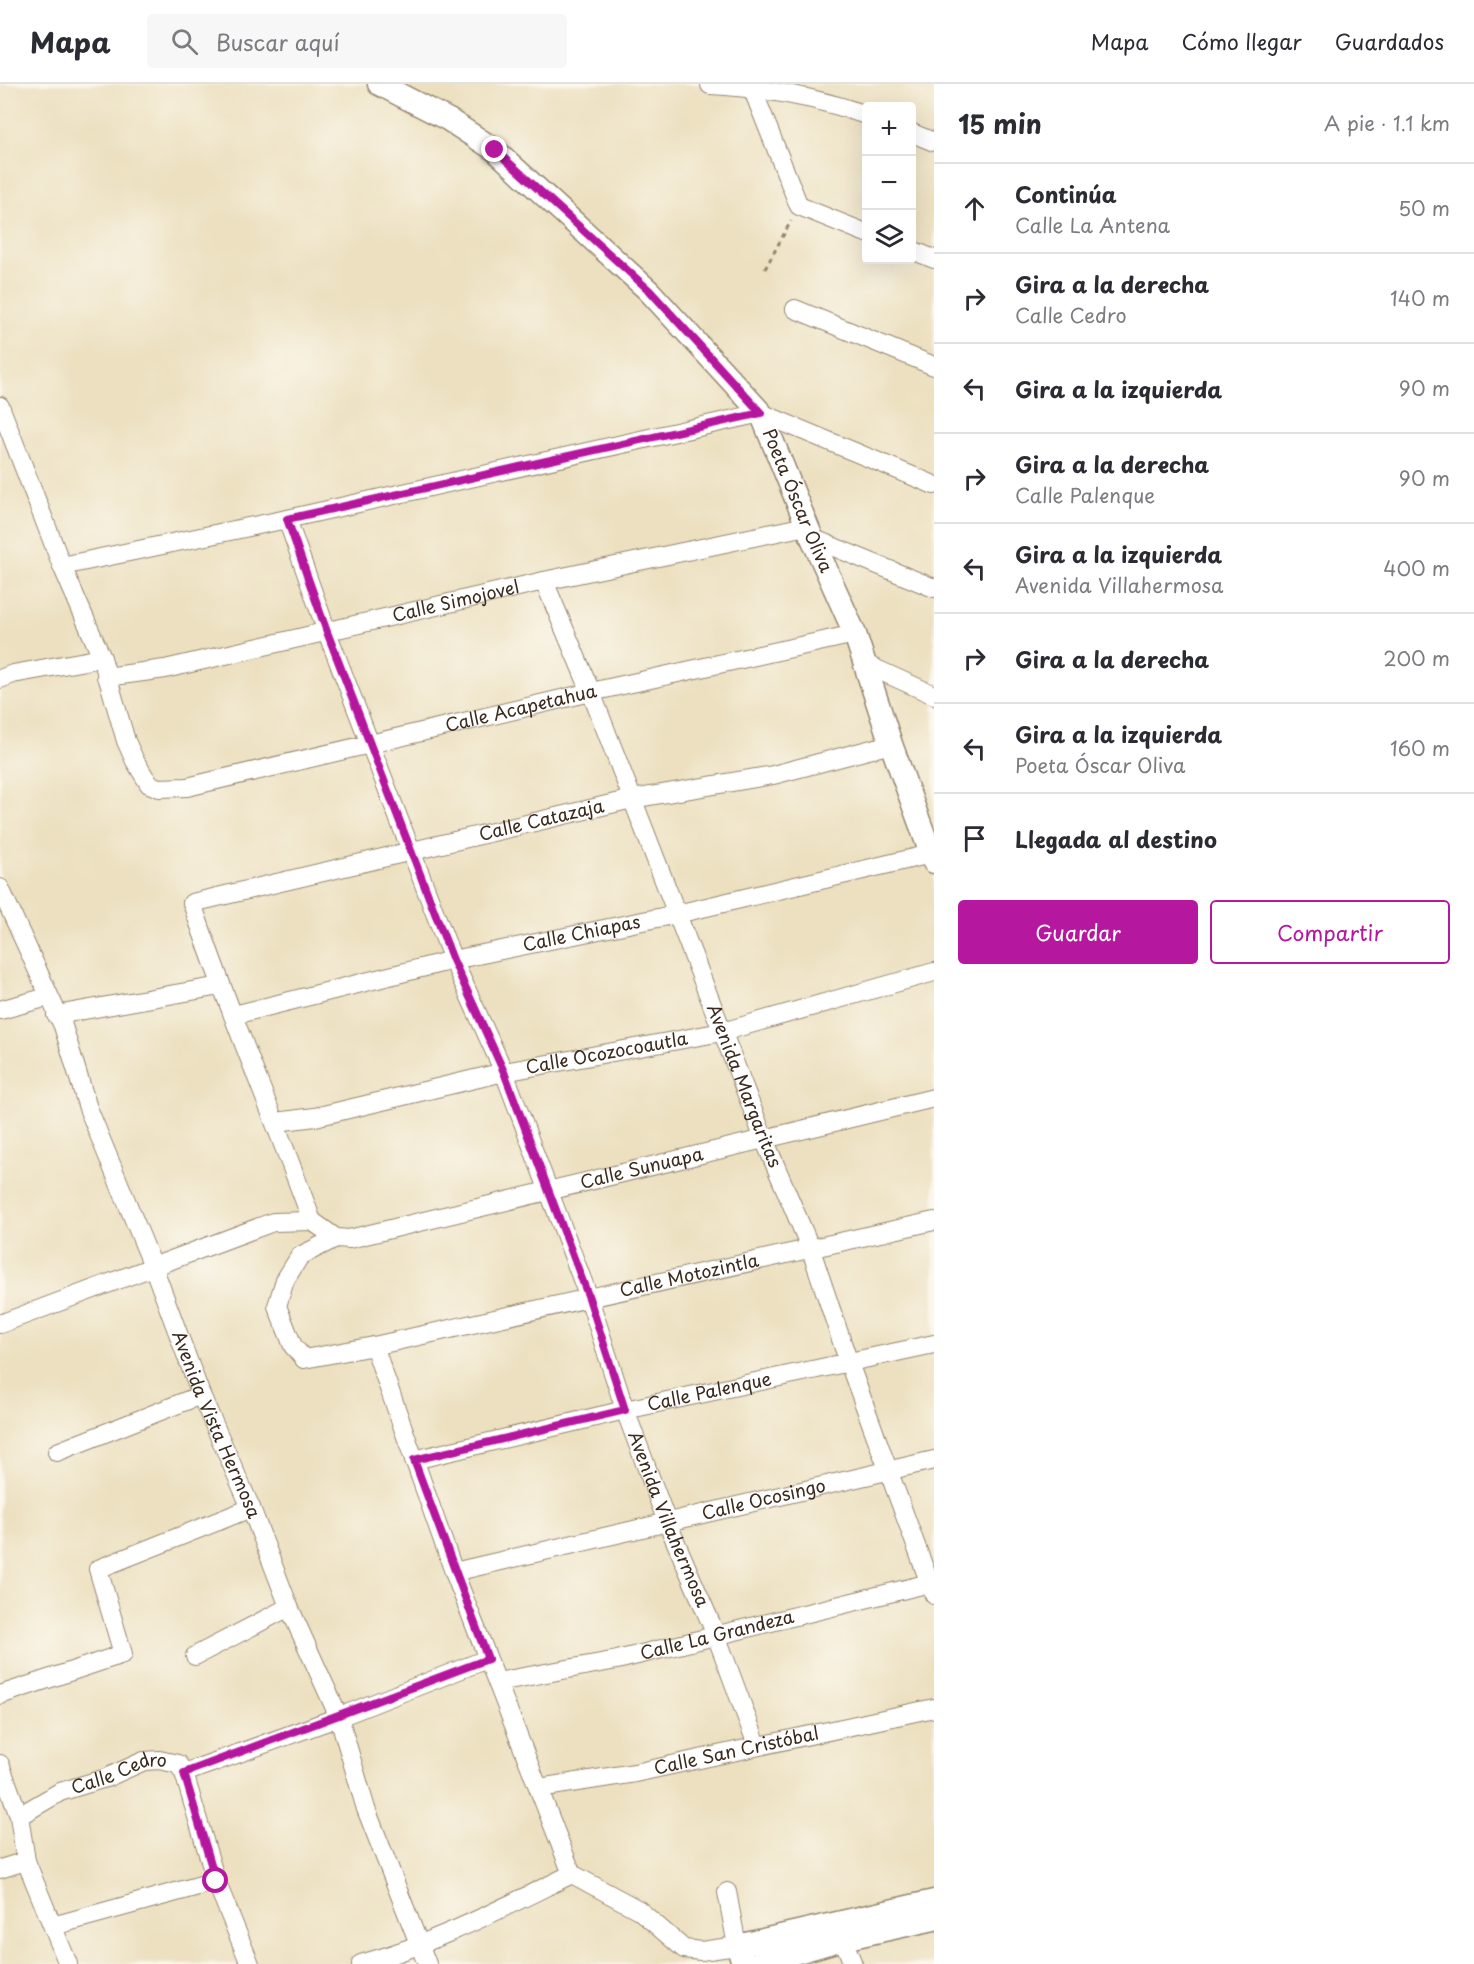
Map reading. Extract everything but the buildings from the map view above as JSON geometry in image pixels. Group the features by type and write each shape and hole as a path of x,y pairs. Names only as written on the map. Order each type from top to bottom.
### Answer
{"street":[{"name":"Poeta Óscar Oliva","path":"379,84 449,120 504,158 650,291 761,413 809,532 855,634 932,858"},
{"path":"710,85 752,88 828,102 862,113"},
{"path":"752,88 799,206 862,231"},
{"path":"916,135 934,142"},
{"path":"916,252 934,259"},
{"path":"795,309 934,366"},
{"path":"62,566 287,519 761,413 934,485"},
{"path":"1,414 102,658 106,677"},
{"name":"Avenida Villahermosa","path":"287,519 327,632 453,960 504,1072 547,1192 589,1298 625,1410 668,1522 716,1635 757,1745"},
{"path":"809,532 934,588"},
{"name":"Calle Simojovel","path":"106,677 165,669 544,581 809,532"},
{"name":"Avenida Margaritas","path":"544,581 591,692 764,1139 810,1246 849,1363 933,1587"},
{"name":"Calle Acapetahua","path":"106,677 126,741 149,784 159,788 187,787 591,692 855,634"},
{"path":"0,679 13,674 102,658"},
{"path":"865,664 934,695"},
{"name":"Calle Catazaja","path":"220,986 192,903 632,799 773,775 891,744"},
{"name":"Calle Chiapas","path":"234,1015 453,960 932,858"},
{"name":"Avenida Vista Hermosa","path":"0,888 48,998 63,1026 100,1140 153,1266 201,1395 251,1508 289,1607 339,1717 366,1809 427,1964"},
{"name":"Calle Ocozocoautla","path":"276,1122 315,1117 504,1072 722,1032 934,972"},
{"path":"56,1015 220,986 234,1015 276,1122 312,1221"},
{"path":"0,1010 48,998"},
{"name":"Calle Sunuapa","path":"374,1346 304,1359 293,1346 277,1306 285,1280 300,1256 343,1238 547,1192 934,1098"},
{"path":"0,1324 273,1222 312,1221 343,1238"},
{"name":"Calle Motozintla","path":"374,1346 810,1246 934,1221"},
{"name":"Calle Palenque","path":"414,1460 625,1410 934,1344"},
{"path":"374,1346 454,1572 572,1874 639,1910 684,1949 741,1955 934,1901"},
{"path":"57,1452 201,1395"},
{"name":"Calle Ocosingo","path":"454,1572 934,1460"},
{"path":"0,1695 123,1654 99,1569 251,1508"},
{"name":"Calle La Grandeza","path":"497,1682 617,1660 716,1635 933,1587"},
{"path":"195,1656 289,1607"},
{"name":"Calle Cedro","path":"19,1816 60,1792 106,1778 144,1761 159,1760 178,1764 184,1773 339,1717 488,1659"},
{"name":"Calle San Cristóbal","path":"539,1788 635,1773 934,1708"},
{"path":"0,1764 19,1816 26,1861 68,1964"},
{"path":"184,1773 216,1881 250,1964"},
{"path":"0,1869 26,1861"},
{"path":"361,1964 418,1944 489,1914 572,1874"},
{"path":"52,1926 216,1881"},
{"path":"727,1892 741,1955"},
{"path":"756,1964 843,1939 934,1919"},
{"path":"843,1939 853,1964"}],"path":[{"path":"765,269 799,206"}],"route":[{"path":"216,1881 184,1773 339,1717 488,1659 414,1460 625,1410 589,1298 547,1192 504,1072 453,960 327,632 287,519 761,413 650,291 495,150"}]}
